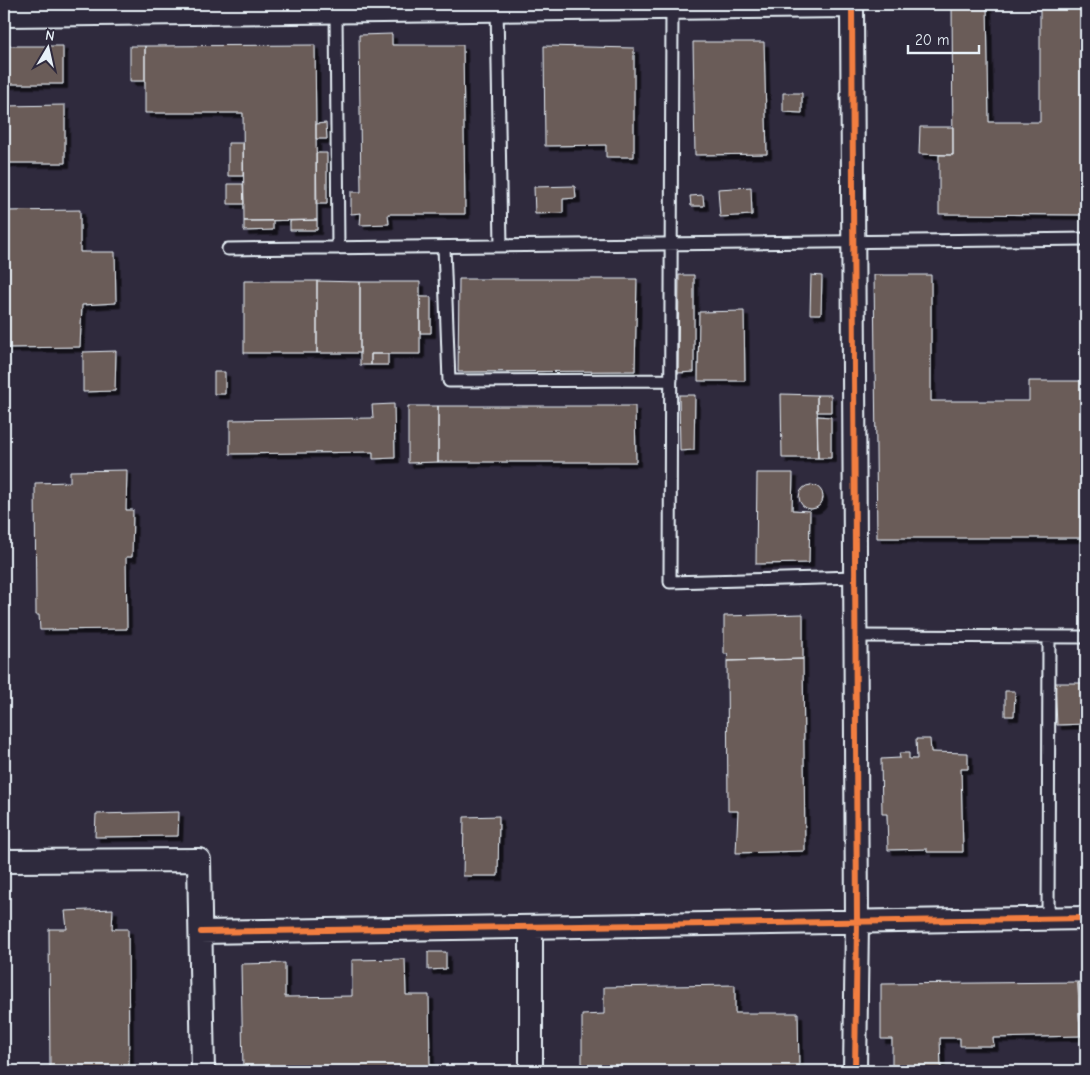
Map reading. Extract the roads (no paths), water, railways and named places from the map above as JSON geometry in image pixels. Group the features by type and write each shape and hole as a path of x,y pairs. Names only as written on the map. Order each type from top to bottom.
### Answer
{"street":[{"path":"4,15 97,9 229,8 336,12 497,7 852,5 857,922 855,1071"},
{"path":"4,861 199,860 202,932 203,1071"},
{"path":"202,932 1086,918"},
{"path":"531,927 531,1071"}],"lane":[{"path":"672,6 670,582 856,577"},
{"path":"497,7 500,246"},
{"path":"336,12 338,248"},
{"path":"228,249 1086,239"},
{"path":"444,247 449,381 671,380"},
{"path":"856,636 1086,638"},
{"path":"1048,919 1049,637"}]}
